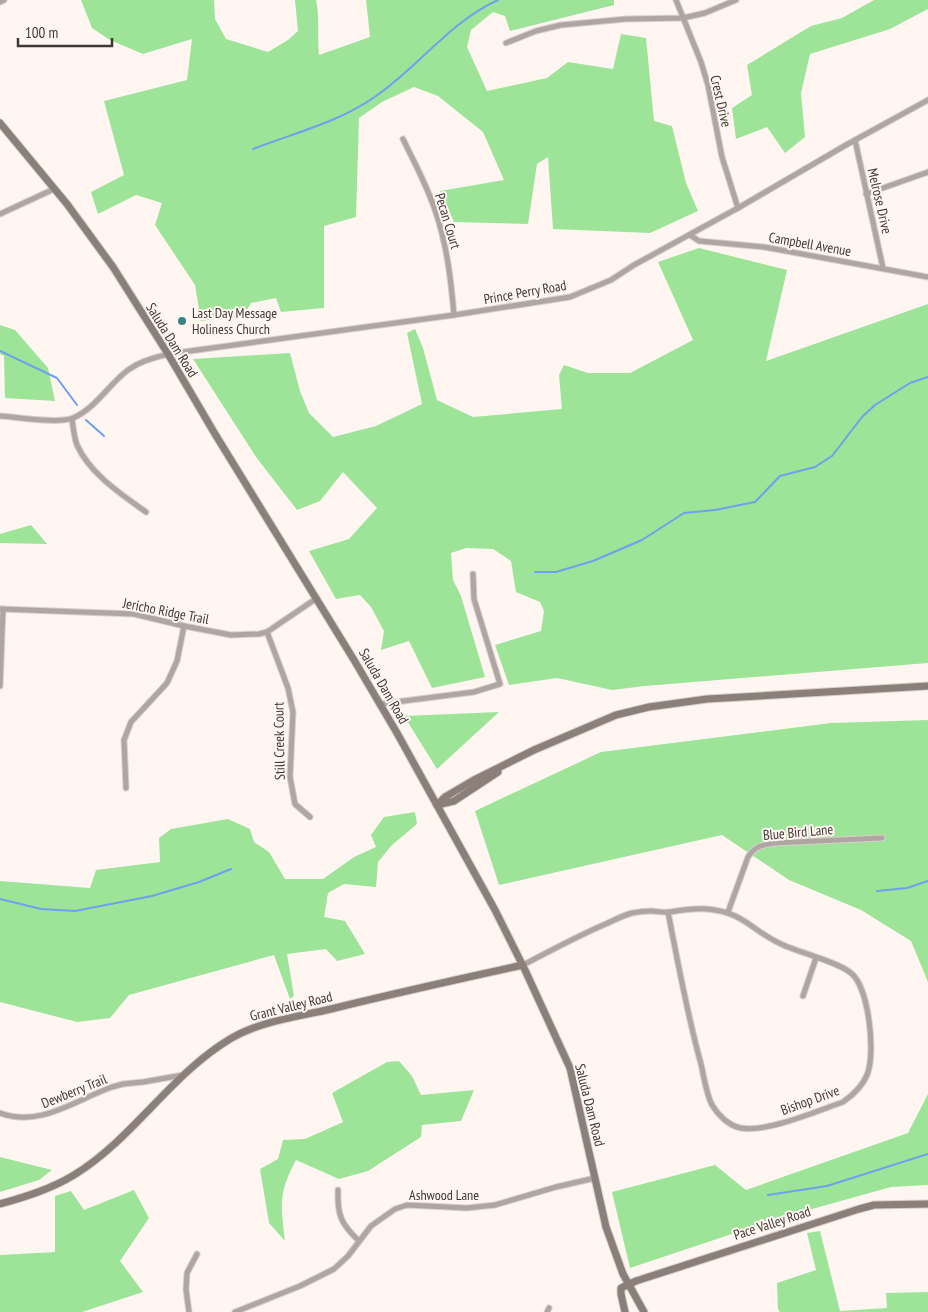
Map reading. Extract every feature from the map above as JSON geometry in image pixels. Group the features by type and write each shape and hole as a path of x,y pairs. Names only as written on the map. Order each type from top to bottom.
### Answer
{"street":[{"path":"0,2 4,0"},
{"name":"Crest Drive","path":"676,0 701,62 708,85 722,157 738,208"},
{"path":"506,42 536,31 561,25 626,19 682,18 705,13 736,0"},
{"name":"Prince Perry Road","path":"72,419 91,407 128,370 140,363 168,354 454,315 570,297 611,280 634,265 928,100"},
{"name":"Saluda Dam Road","path":"0,123 54,189 113,267 168,354 380,704 495,910 523,965 570,1068 606,1227 628,1284 644,1312"},
{"name":"Pecan Court","path":"403,138 438,220 446,247 454,315"},
{"name":"Melrose Drive","path":"855,140 883,268"},
{"path":"866,194 928,172"},
{"path":"0,214 54,189"},
{"name":"Campbell Avenue","path":"690,234 699,240 764,247 928,277"},
{"path":"0,416 50,420 72,419 76,444 86,460 112,487 146,512"},
{"path":"380,704 474,692 500,684 474,599 473,574"},
{"name":"Jericho Ridge Trail","path":"1,609 134,614 231,635 267,632 317,598"},
{"path":"0,686 1,609"},
{"path":"126,788 124,740 130,722 167,683 177,661 184,626"},
{"name":"Still Creek Court","path":"267,632 288,688 293,712 290,778 295,804 310,817"},
{"path":"437,805 454,801 506,766 534,750 616,715 649,707 707,699 928,686"},
{"name":"Blue Bird Lane","path":"728,912 748,857 759,846 774,843 882,838"},
{"name":"Bishop Drive","path":"523,965 591,931 631,914 651,911 668,912 705,909 728,912 746,921 780,944 851,973 861,989 866,1003 870,1044 871,1057 868,1073 862,1086 843,1102 766,1128 750,1130 738,1128 721,1116 712,1104 691,1024 668,912"},
{"path":"803,996 816,958"},
{"name":"Grant Valley Road","path":"0,1204 29,1196 74,1175 112,1145 186,1074 228,1040 250,1029 405,991 523,965"},
{"name":"Dewberry Trail","path":"0,1113 22,1118 42,1116 117,1085 186,1074"},
{"name":"Ashwood Lane","path":"234,1312 322,1276 334,1269 348,1256 371,1226 395,1209 407,1205 467,1208 496,1205 556,1187 595,1178"},
{"path":"338,1190 339,1216 346,1229 358,1241"},
{"name":"Pace Valley Road","path":"628,1284 859,1208 874,1205 928,1204"},
{"path":"189,1312 186,1289 187,1274 197,1254"},
{"path":"625,1312 621,1288 628,1284"}],"green space":[{"path":"81,0 214,0 215,19 226,39 268,52 288,40 298,31 295,0 316,0 319,55 370,37 366,0 614,0 614,5 510,31 505,16 493,12 471,30 467,47 487,91 547,78 568,62 613,69 621,34 646,38 654,121 672,126 686,183 698,211 650,233 553,229 548,157 537,164 528,224 454,222 440,191 504,180 483,132 438,96 414,87 382,102 359,118 356,217 324,226 324,308 281,312 276,298 251,303 244,315 201,321 195,285 155,225 162,203 136,195 98,214 91,192 124,175 104,101 187,80 192,39 143,54 110,40 92,28"},
{"path":"874,0 928,0 928,9 890,29 810,54 801,93 805,137 785,153 767,127 736,139 732,108 752,95 747,65 811,26 842,18"},
{"path":"699,248 787,270 766,361 928,304 928,663 612,690 557,678 509,685 495,645 541,631 544,611 540,602 516,592 511,561 493,549 466,548 451,553 453,580 461,596 485,677 432,688 409,641 381,650 384,631 371,607 360,595 336,599 309,551 349,539 377,508 343,472 320,501 297,510 256,457 193,359 290,353 300,391 309,413 333,437 376,426 422,404 407,333 415,329 423,348 437,400 473,417 562,409 559,375 564,365 588,373 630,373 693,340 658,262"},
{"path":"0,325 15,330 48,368 55,401 5,398 4,356 0,354"},
{"path":"31,525 47,544 0,543 0,534"},
{"path":"499,712 437,769 404,716"},
{"path":"928,720 928,982 911,941 861,910 789,880 722,835 499,885 475,811 601,752 831,723"},
{"path":"415,812 417,824 392,845 378,862 376,887 344,884 328,893 324,917 345,921 365,954 337,961 326,949 287,954 294,996 290,999 274,955 129,995 110,1018 77,1022 0,1002 0,881 90,888 96,870 160,862 159,838 171,829 228,819 250,829 254,842 269,852 285,879 323,879 354,857 376,847 371,835 384,817"},
{"path":"399,1061 412,1076 421,1095 474,1090 461,1121 422,1125 421,1137 368,1171 339,1179 296,1160 286,1182 282,1199 285,1241 269,1223 260,1169 278,1159 283,1140 305,1139 343,1122 332,1093 387,1062"},
{"path":"928,1094 928,1185 891,1187 780,1218 630,1268 612,1192 715,1165 746,1190 908,1133"},
{"path":"0,1157 52,1170 39,1180 0,1192"},
{"path":"134,1190 149,1218 120,1261 143,1292 82,1312 0,1312 0,1255 55,1252 55,1196 71,1191 84,1210"},
{"path":"820,1231 840,1311 887,1308 886,1293 928,1292 928,1312 780,1312 778,1309 777,1283 816,1270 807,1233"}],"waterway":[{"path":"253,149 332,120 362,105 406,72 465,20 498,0"},
{"path":"0,351 57,378 77,405"},
{"path":"535,572 556,572 593,561 642,540 684,513 715,510 755,502 780,476 815,467 832,456 862,417 875,405 910,383 928,377"},
{"path":"86,420 104,436"},
{"path":"0,899 41,909 75,911 152,896 199,882 231,869"},
{"path":"877,891 907,888 928,881"},
{"path":"768,1195 827,1186 928,1154"}],"place":[{"name":"Last Day Message Holiness Church","path":"182,321"}]}
